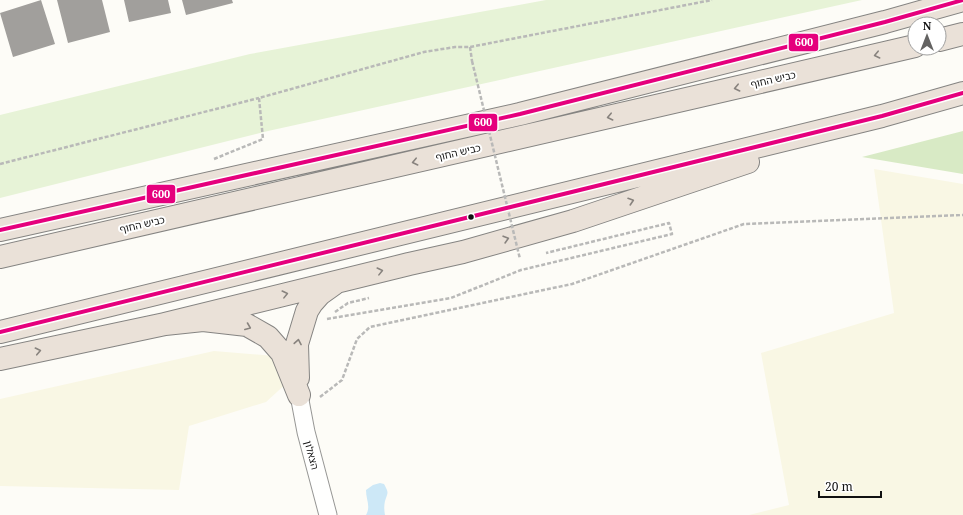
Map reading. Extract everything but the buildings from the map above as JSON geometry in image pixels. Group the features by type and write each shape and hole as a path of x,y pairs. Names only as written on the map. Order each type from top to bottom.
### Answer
{"highway":[{"path":"0,230 520,114 885,22 963,0"},
{"path":"947,38 963,34"},
{"name":"כביש החוף","path":"0,257 907,48"},
{"path":"0,332 882,116 963,93"},
{"path":"0,359 165,324 342,280 463,252 573,221 882,116"},
{"path":"301,403 297,344 307,311 320,294 342,280"},
{"path":"165,324 203,320 247,325 268,338 282,353 301,403"}],"street":[{"name":"הצאלון","path":"301,403 306,432 328,515"}],"path":[{"path":"0,164 259,98 424,52 455,47 470,47 712,0"},
{"path":"470,47 472,61 520,259"},
{"path":"259,98 263,139"},
{"path":"301,403 342,380 357,338 370,327 572,284 744,224 963,215"},
{"path":"323,320 450,298 521,270 672,234 669,223 542,254"}],"shaded area":[{"path":"874,169 963,184 963,515 749,515 789,505 761,353 894,313"},
{"path":"214,351 275,356 289,381 266,402 189,426 179,490 0,486 0,399"}],"green space":[{"path":"546,0 862,0 268,131 0,198 0,115 250,54"},
{"path":"963,131 963,174 862,157"}],"water":[{"path":"380,483 384,484 387,491 384,504 385,515 366,515 368,506 366,490 373,485"}],"transit line":[{"name":"600","path":"0,230 520,114 885,22 963,0"},
{"name":"600","path":"0,332 882,116 963,93"}]}
